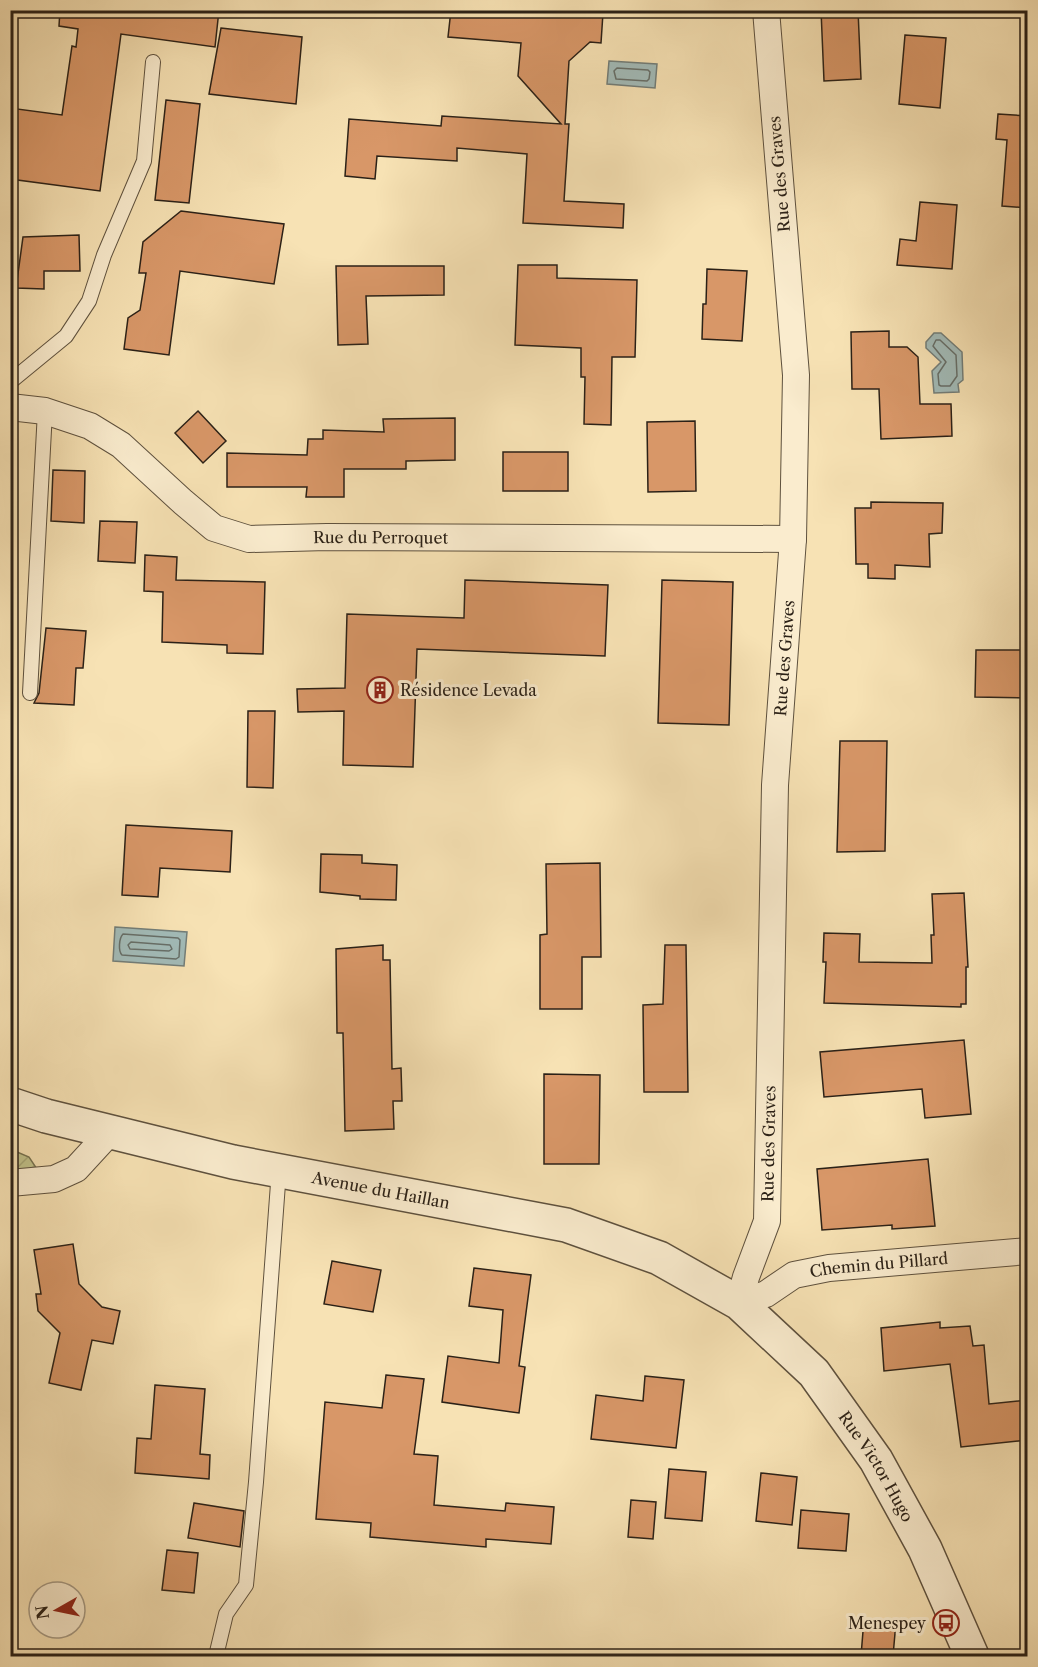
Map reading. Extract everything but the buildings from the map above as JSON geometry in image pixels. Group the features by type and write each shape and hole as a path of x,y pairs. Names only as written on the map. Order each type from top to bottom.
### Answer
{"street":[{"name":"Rue des Graves","path":"739,1303 767,1221 775,785 793,539 796,375 766,10"},
{"name":"Rue du Perroquet","path":"10,407 45,411 90,426 113,440 214,528 249,539 793,539"},
{"name":"Avenue du Haillan","path":"10,1104 46,1116 233,1162 566,1225 659,1258 739,1303"},
{"path":"10,1183 54,1179 76,1169 110,1132"},
{"name":"Chemin du Pillard","path":"739,1303 766,1294 794,1275 830,1268 1028,1251"},
{"name":"Rue Victor Hugo","path":"739,1303 814,1373 876,1460 925,1549 972,1656"}],"lane":[{"path":"10,382 66,336 89,301 104,255 144,161 153,62"},
{"path":"30,693 45,411"},
{"path":"216,1656 226,1614 246,1585 256,1482 279,1170"}],"green space":[{"path":"10,1149 29,1157 37,1169 11,1171"}],"water":[{"path":"609,61 657,64 655,88 607,84"},
{"path":"934,333 941,333 962,352 963,380 958,384 959,392 934,393 932,371 941,362 926,348 926,342"},
{"path":"115,927 187,932 184,966 113,961"}],"place":[{"name":"Résidence Levada","path":"380,690"},
{"name":"Menespey","path":"946,1623"}]}
